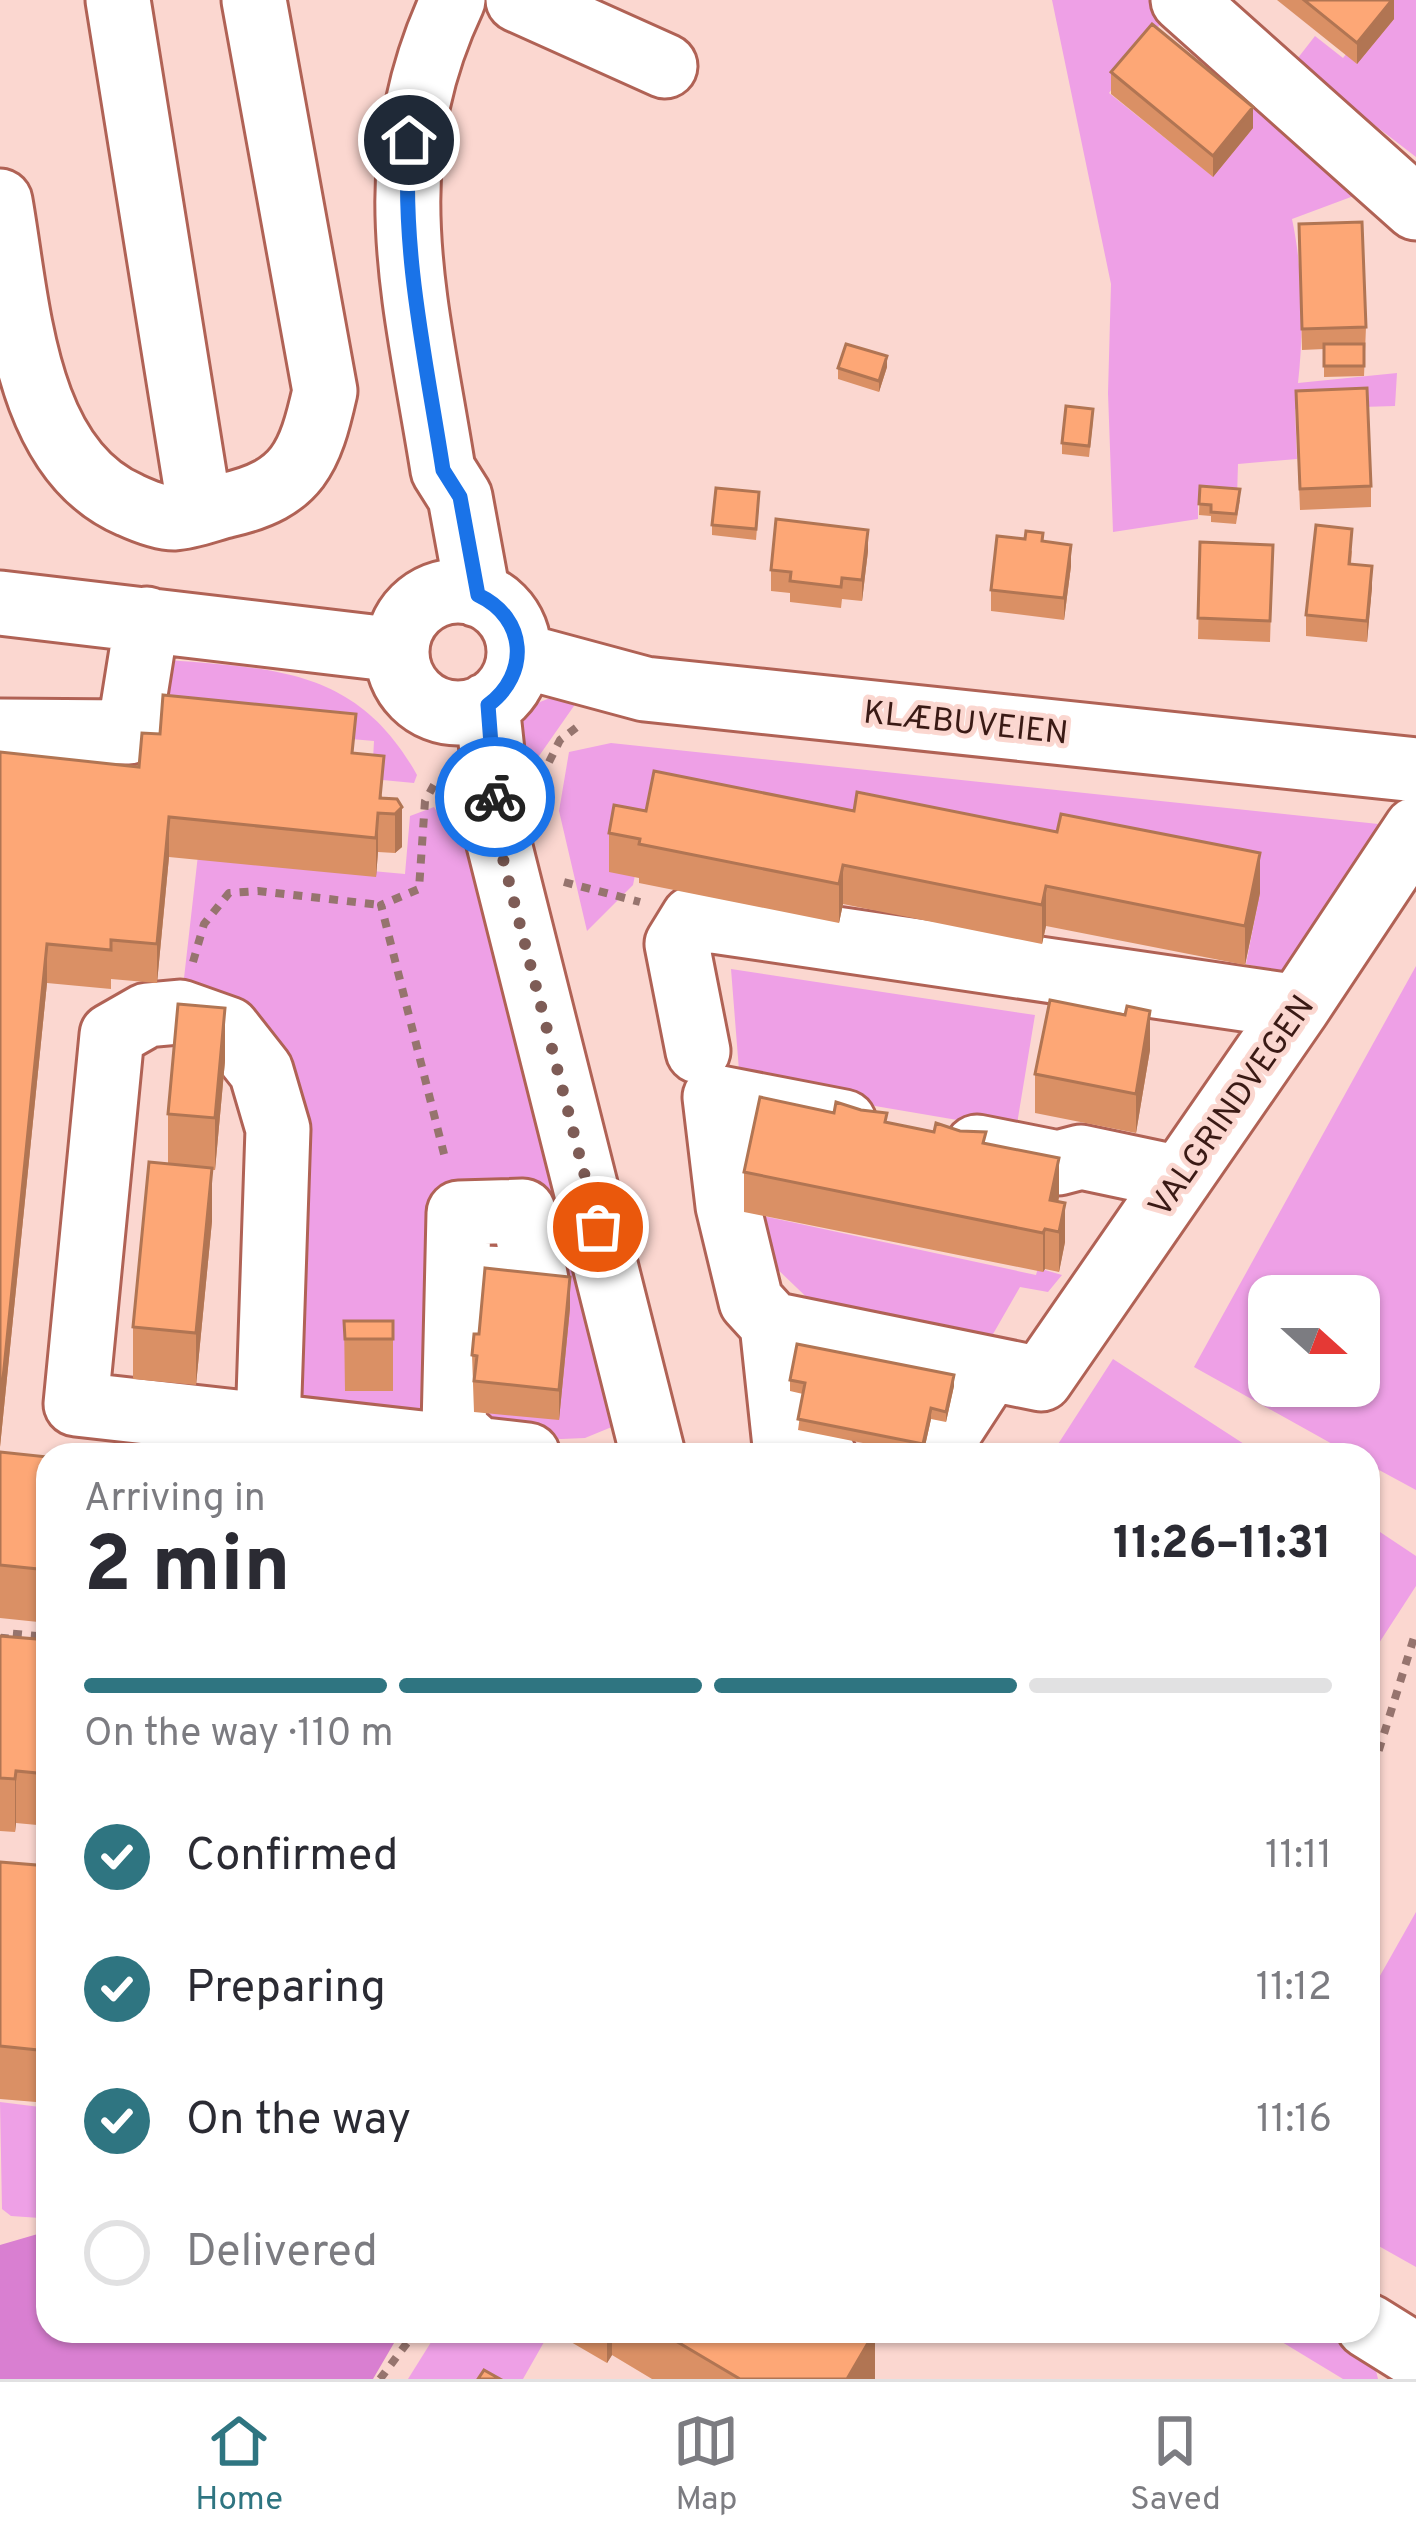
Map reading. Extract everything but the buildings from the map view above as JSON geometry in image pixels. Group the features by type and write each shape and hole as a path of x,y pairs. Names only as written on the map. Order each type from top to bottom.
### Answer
{"street":[{"path":"118,0 200,512"},
{"path":"0,201 31,376 56,436 78,471 106,495 145,512 174,518 256,499 284,485 316,429 325,391 254,0"},
{"path":"454,0 423,81 409,140 405,200 409,259 443,470 434,499 455,596"},
{"path":"518,0 665,66"},
{"path":"1183,0 1416,208"},
{"path":"455,596 403,625 397,650 400,670 412,693 423,702 485,691"},
{"path":"455,596 508,618 485,691 496,788 493,820 645,1443"},
{"path":"0,603 397,650"},
{"path":"0,731 129,733 148,619"},
{"name":"KLÆBUVEIEN","path":"485,691 645,689 1416,770"},
{"name":"VALGRINDVEGEN","path":"946,1443 1016,1374 1180,1178 1416,829"},
{"path":"698,1051 677,944 693,918 1298,1007"},
{"path":"268,1426 278,1129 261,1071 228,1029 180,1012 146,1015 112,1035 76,1404 268,1426 422,1443"},
{"path":"1016,1374 772,1324 751,1301 728,1206 715,1096 1058,1163 1081,1157 1180,1178"},
{"path":"459,1214 454,1428 485,1443"},
{"path":"772,1324 785,1443"},
{"path":"1380,2334 1416,2356"}],"path":[{"path":"541,778 560,740 583,722"},
{"path":"180,1012 203,924 229,892 381,905 419,889 425,801 434,785"},
{"path":"565,882 693,918"},
{"path":"381,905 459,1214"},
{"path":"1380,1746 1416,1631"},
{"path":"4,1651 5,1633 36,1636"},
{"path":"380,2379 407,2343"}],"shaded area":[{"path":"1052,0 1149,0 1167,15 1109,93 1211,175 1237,111 1260,91 1359,194 1292,219 1301,301 1298,383 1397,373 1395,406 1295,409 1297,459 1238,464 1237,497 1198,497 1198,519 1113,532 1108,393 1111,284"},
{"path":"1374,0 1416,0 1416,157 1294,63 1315,36 1343,58 1383,8"},
{"path":"169,660 279,672 341,694 394,740 417,775 414,783 372,779 374,741 179,724 149,741"},
{"path":"555,697 576,703 539,756 509,769 514,732 522,714"},
{"path":"611,743 1397,826 1294,975 1246,964 1260,891 647,816 633,885 587,931 559,811 569,752"},
{"path":"434,807 446,826 461,819 478,862 619,1424 585,1438 325,1415 292,1392 297,1102 183,987 198,855 405,874 410,816"},
{"path":"1416,966 1416,1490 1380,1470 1380,1443 1330,1443 1266,1407 1380,1407 1380,1275 1248,1275 1248,1397 1194,1367"},
{"path":"731,969 1035,1015 1016,1130 740,1083"},
{"path":"740,1211 1036,1275 1038,1268 1062,1275 1048,1292 1020,1287 985,1348 822,1312 771,1263"},
{"path":"1113,1359 1242,1443 1059,1443"},
{"path":"1380,1532 1416,1556 1416,1586 1380,1642"},
{"path":"1416,1912 1416,2267 1380,2247 1380,1976"},
{"path":"0,2102 36,2106 36,2218 11,2216 2,2209"},
{"path":"36,2234 36,2343 394,2343 373,2379 0,2379 0,2245"},
{"path":"430,2343 543,2343 523,2379 408,2379"},
{"path":"1284,2343 1352,2343 1372,2362 1378,2379 1343,2379"}],"way so far":[{"path":"495,797 493,820 598,1227"}],"route":[{"path":"409,140 405,200 409,259 443,470 460,497 478,595 500,608 518,642 514,676 488,705 495,797"}]}
